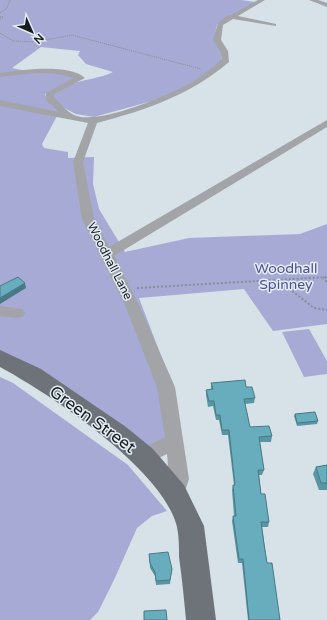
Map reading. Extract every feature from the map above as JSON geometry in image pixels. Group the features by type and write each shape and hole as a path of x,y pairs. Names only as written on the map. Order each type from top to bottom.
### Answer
{"main road":[{"name":"Green Street","path":"0,358 33,375 118,434 144,457 175,493"},
{"path":"175,493 190,526 201,620"}],"street":[{"path":"0,103 93,121 171,97 201,82 226,60 224,52 217,40 220,24 247,5 262,0"},
{"path":"312,0 327,5"},
{"path":"229,18 265,22 274,25"},
{"path":"0,75 53,70 69,73 81,78 50,93 49,98 68,115"},
{"name":"Woodhall Lane","path":"93,121 78,162 88,220 132,305 166,388 175,441 179,479 175,493"},
{"path":"106,254 327,123"},
{"path":"0,311 17,313"},
{"path":"144,457 175,441"}],"path":[{"path":"0,13 7,8 10,0"},
{"path":"0,17 3,17 0,20"},
{"path":"0,33 13,41 35,42 72,35 108,43 186,66 214,71"},
{"path":"124,288 281,280 327,276"},
{"path":"323,277 327,282"},
{"path":"281,280 283,284 314,308 327,310"}],"green space":[{"path":"0,0 241,0 255,2 218,23 216,28 216,37 222,56 222,61 187,88 152,101 94,117 76,114 62,107 51,98 55,92 70,84 113,72 86,64 78,55 80,51 41,47 12,68 31,72 51,71 78,78 45,94 48,100 65,114 0,102"},
{"name":"Woodhall Spinney","path":"0,104 57,116 42,144 44,148 68,152 68,158 94,157 93,184 99,209 125,252 189,238 300,234 327,224 327,324 273,331 244,289 139,298 166,369 170,438 150,451 0,354"},
{"path":"309,329 327,361 327,374 304,377 282,332"},
{"path":"0,377 13,383 128,465 167,511 152,516 137,528 98,612 90,620 0,620"}],"building":[{"path":"18,277 25,283 0,298 0,286"},
{"path":"245,380 246,387 252,387 255,398 244,399 250,427 269,426 272,436 259,437 264,470 258,470 261,494 265,494 269,522 261,522 264,544 267,563 272,563 280,620 249,620 243,559 239,559 233,516 236,516 233,485 235,485 229,430 222,430 220,415 216,415 214,401 209,401 206,390 213,389 211,383"},
{"path":"315,412 318,421 297,423 295,414"},
{"path":"327,465 327,483 321,483 316,467"},
{"path":"168,552 172,569 170,580 156,581 155,572 150,563 149,554"},
{"path":"166,610 167,620 144,620 144,611"}]}
